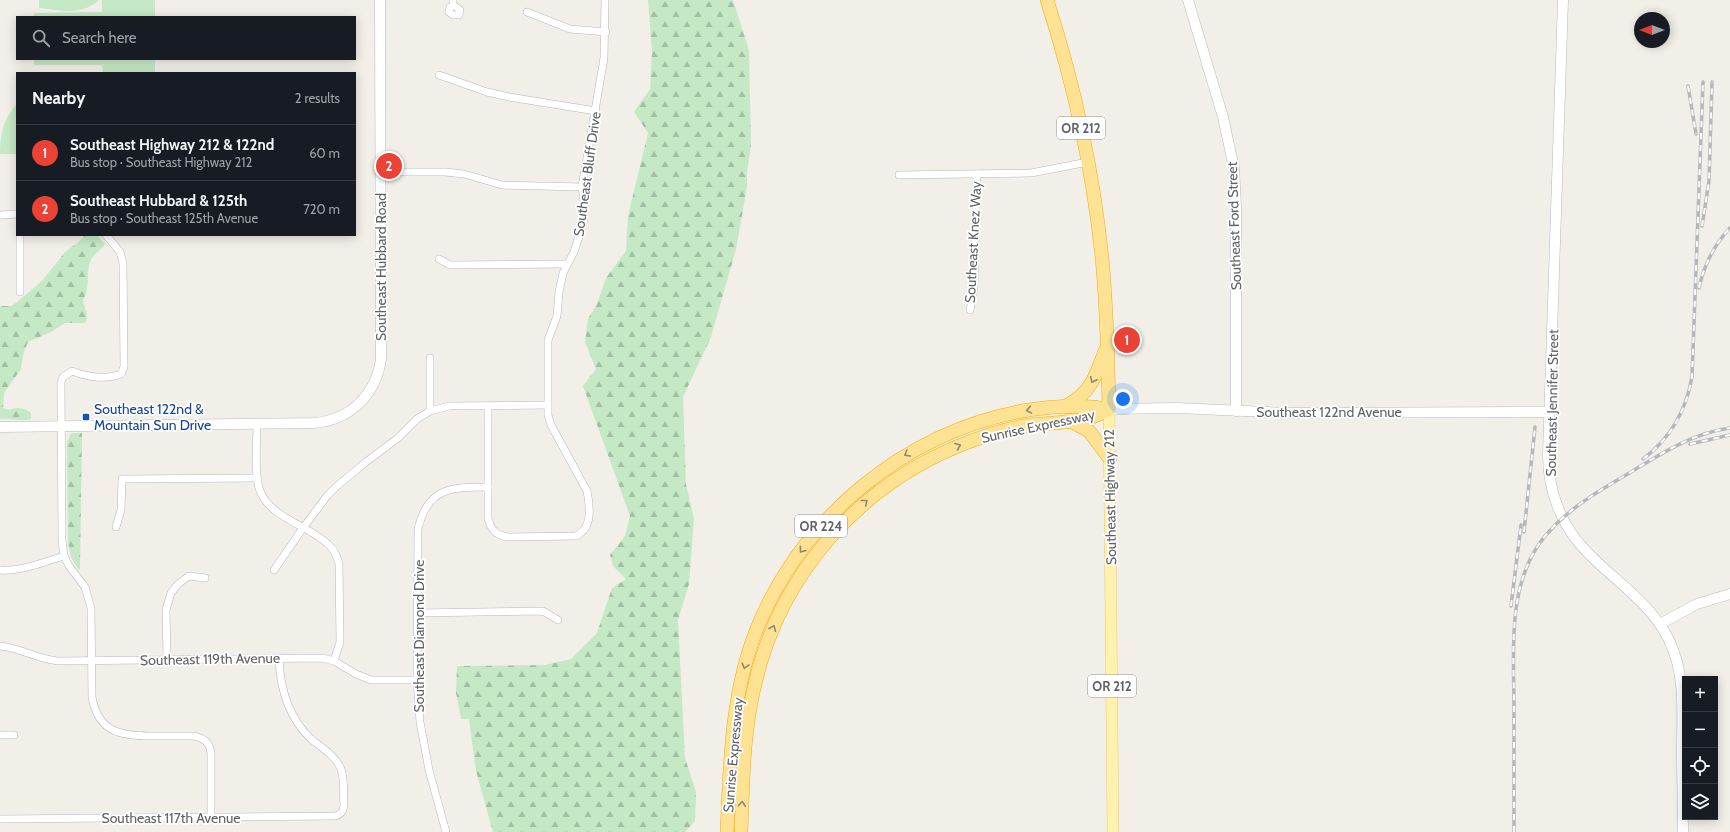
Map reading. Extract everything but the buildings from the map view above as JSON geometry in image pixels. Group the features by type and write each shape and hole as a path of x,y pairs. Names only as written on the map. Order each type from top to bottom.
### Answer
{"highway":[{"name":"Southeast Highway 212","path":"1047,0 1070,78 1088,162 1102,258 1108,346 1109,409"},
{"name":"OR 224","path":"1068,405 1085,393 1092,384 1108,346"},
{"name":"Sunrise Expressway","path":"727,832 730,759 734,721 740,684 748,657 758,627 771,599 792,563 827,518 878,474 898,460 932,440 972,424 994,417 1068,405 1109,409"},
{"name":"Sunrise Expressway","path":"741,832 748,723 754,684 760,663 773,627 786,600 805,568 835,530 862,504 904,474 938,455 974,440 1004,431 1092,417 1109,409"},
{"path":"1069,420 1089,431 1110,459"}],"main road":[{"name":"Southeast Hubbard Road","path":"258,424 327,422 346,414 356,406 371,389 378,375 381,359 380,0"},
{"name":"Southeast Ford Street","path":"1188,0 1223,117 1234,168 1236,206 1236,411"},
{"name":"Southeast Jennifer Street","path":"1563,0 1549,472 1553,494 1562,518 1576,540 1645,605 1660,624 1676,658 1681,684 1682,832"},
{"name":"Southeast 122nd Avenue","path":"1109,409 1177,408 1288,413 1550,412"},
{"name":"Southeast Highway 212","path":"1109,409 1113,832"},
{"path":"0,427 258,424"},
{"path":"1660,624 1697,604 1730,594"}],"street":[{"name":"Southeast Bluff Drive","path":"488,487 488,519 492,530 497,535 507,537 576,536 582,534 586,529 589,519 589,500 587,491 551,425 547,405 548,340 557,316 558,292 563,273 574,252 583,224 585,208 582,187 604,58 606,32 605,0"},
{"path":"527,12 570,29 606,32"},
{"path":"440,75 487,92 596,111"},
{"path":"899,175 1036,173 1088,162"},
{"path":"380,172 445,172 464,174 502,185 582,187"},
{"name":"Southeast Knez Way","path":"970,310 974,288 977,174"},
{"path":"0,215 16,214"},
{"path":"20,236 20,292"},
{"path":"107,236 120,252 123,263 124,367 121,374 115,377 86,376 72,371 63,377 61,382 62,540 64,556 69,566 85,587 89,598 92,620 92,696 97,715 112,731 124,735 193,736 200,737 207,742 211,754 211,818"},
{"path":"439,259 450,265 567,264"},
{"path":"430,358 430,411"},
{"path":"274,570 303,528 337,486 366,462 390,446 417,419 430,411 449,406 547,405"},
{"path":"488,406 488,487"},
{"path":"258,424 257,478 264,500 276,510 330,545 336,554 339,564 340,642 334,661"},
{"path":"116,527 120,510 122,479 257,478"},
{"name":"Southeast Diamond Drive","path":"446,832 423,745 420,722 417,680 418,529 423,512 436,497 444,491 459,487 488,487"},
{"path":"0,570 8,571 64,556"},
{"path":"167,659 166,610 171,593 178,584 189,576 205,578"},
{"path":"418,613 543,611 558,620"},
{"name":"Southeast 119th Avenue","path":"0,646 23,650 39,658 47,660 322,658 334,661 356,674 371,680 417,680"},
{"name":"Southeast 117th Avenue","path":"0,819 335,816 342,813 344,806 341,770 336,761 310,738 294,716 281,684 279,658"},
{"path":"0,735 14,735"}],"green space":[{"path":"39,0 99,0 85,8 63,11 39,8"},
{"path":"102,0 155,0 155,16 34,16 34,13 102,12"},
{"path":"648,0 733,0 749,50 751,144 747,173 747,187 736,249 711,337 683,397 686,484 694,519 689,584 678,620 685,758 696,792 695,821 685,832 493,832 476,771 469,719 461,719 456,693 457,666 545,665 571,659 597,633 612,588 626,579 613,566 610,555 625,536 630,516 583,386 596,369 585,342 588,319 597,304 606,278 626,251 628,216 648,133 634,112 650,89 652,51"},
{"path":"34,60 155,60 155,72 103,72 102,65 34,65"},
{"path":"16,105 16,154 0,154 3,127 12,109"},
{"path":"84,236 98,236 105,244 92,258 89,265 87,291 83,300 87,314 85,323 65,323 51,332 28,342 23,355 21,369 4,393 3,408 9,410 18,408 26,410 31,413 31,419 0,419 0,306 11,306 16,303 42,281 65,252"},
{"path":"72,433 82,433 80,569 78,569 71,557 68,543 67,442"}],"railway":[{"path":"1643,459 1662,442 1676,423 1686,401 1692,377 1703,82"},
{"path":"1702,226 1709,181 1712,82"},
{"path":"1688,86 1696,134"},
{"path":"1699,288 1710,256 1719,241 1730,228"},
{"path":"1524,532 1535,427"},
{"path":"1514,832 1514,623 1517,602 1529,562 1547,533 1557,523 1590,497 1676,446 1702,435 1730,428"},
{"path":"1690,444 1730,435"},
{"path":"1511,606 1521,525"}],"place":[{"name":"Southeast Hubbard & 125th","path":"389,166"},
{"name":"Southeast Highway 212 & 122nd","path":"1127,340"},
{"name":"Southeast 122nd & Mountain Sun Drive","path":"86,417"}]}
